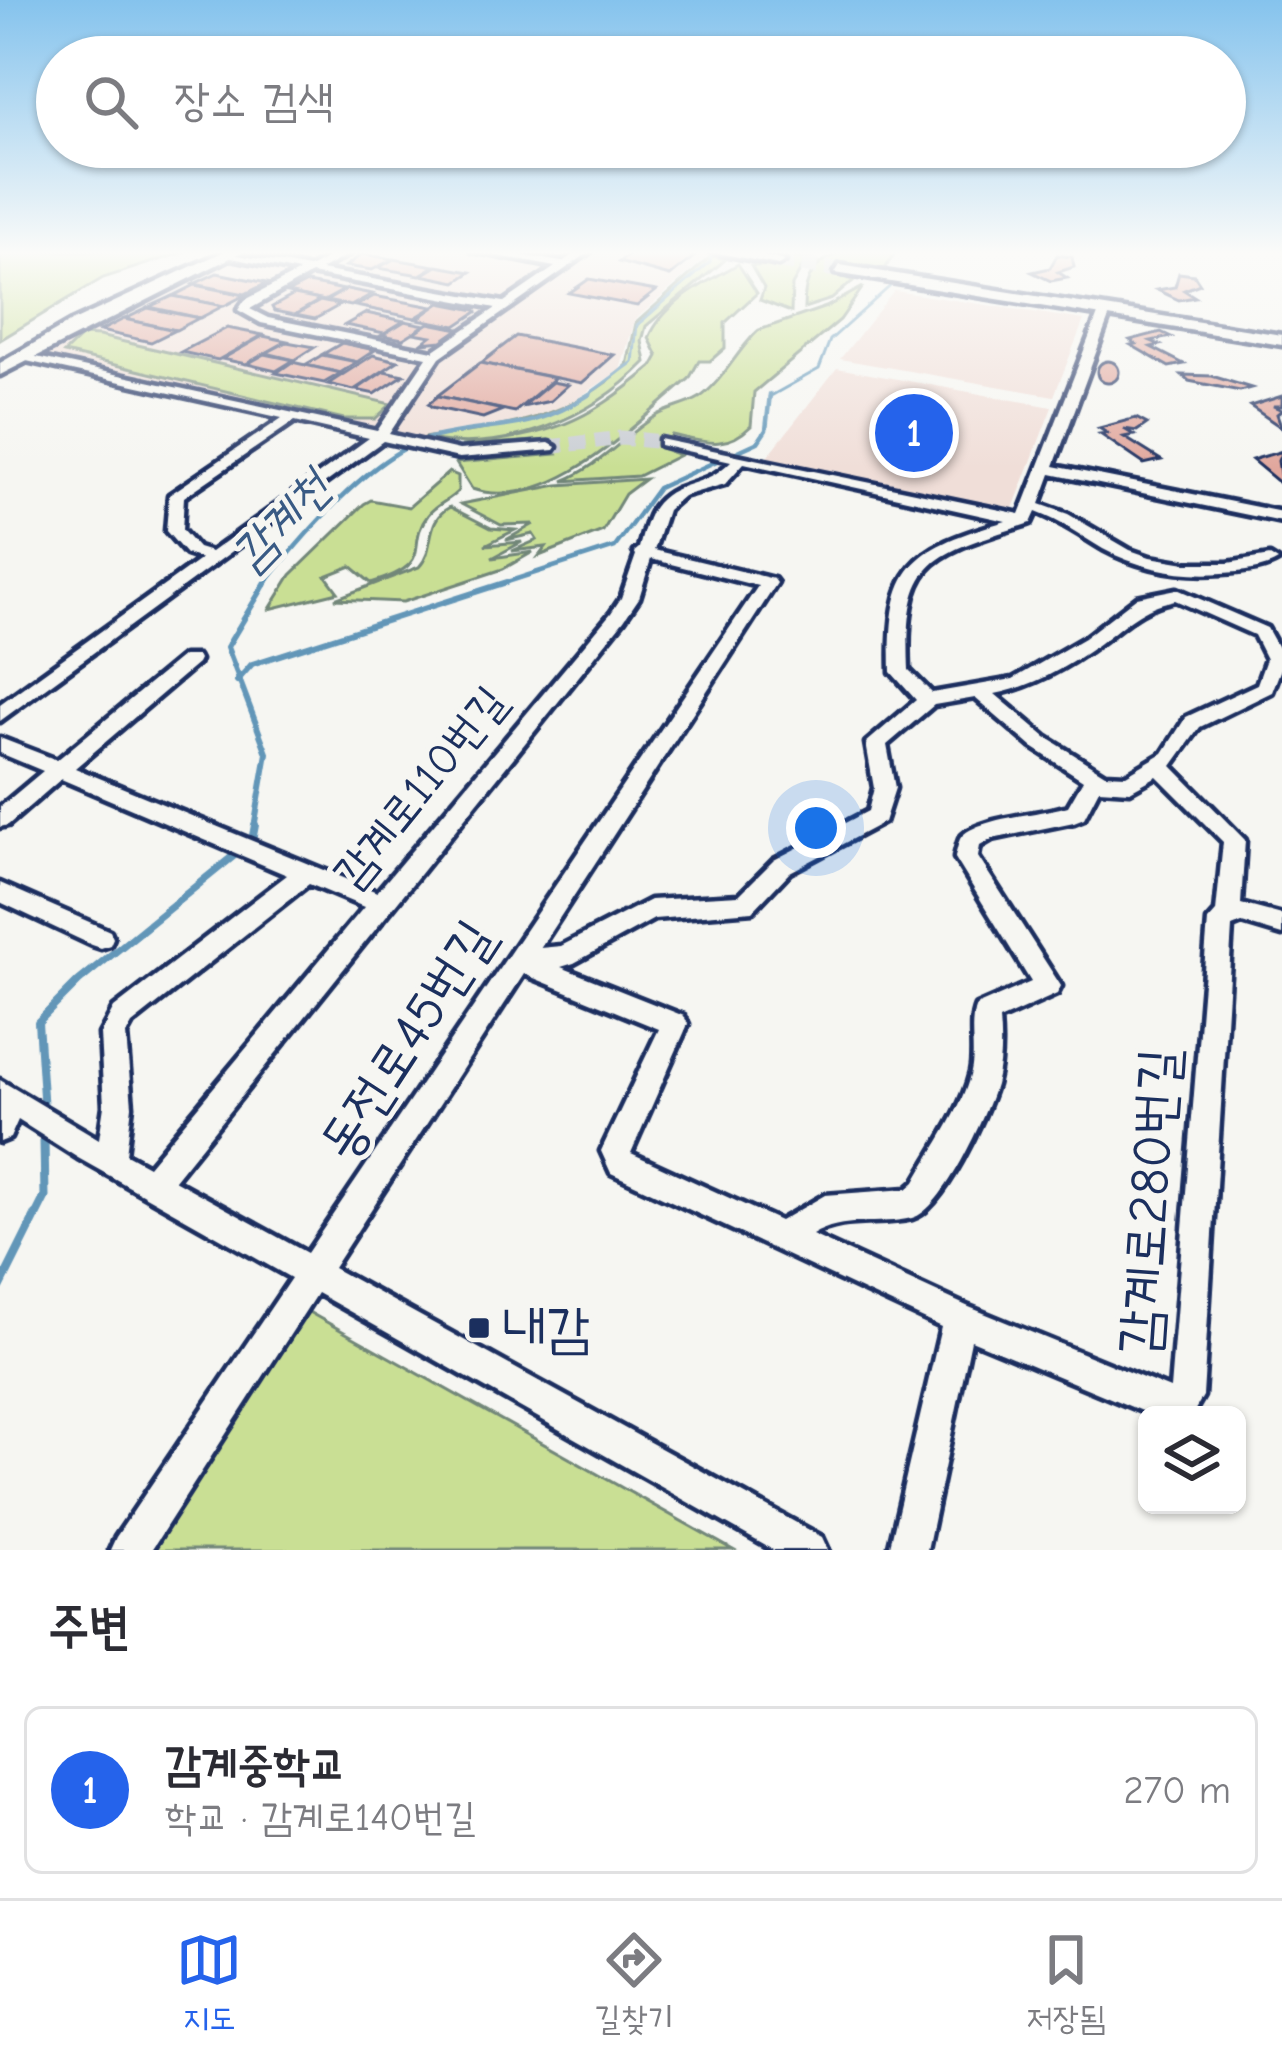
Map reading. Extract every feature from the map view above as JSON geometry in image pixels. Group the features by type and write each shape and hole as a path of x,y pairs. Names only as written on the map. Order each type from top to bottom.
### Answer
{"main road":[{"path":"0,370 89,323"},
{"path":"1177,323 1282,340"}],"street":[{"path":"282,323 435,356"},
{"path":"0,714 214,558 390,438 435,356 481,323"},
{"path":"928,700 900,672 896,613 912,575 942,544 1028,513 1102,323"},
{"path":"22,356 449,452 486,455 549,447"},
{"path":"214,558 192,551 174,531 177,495 294,416"},
{"path":"665,442 1028,513 1068,515 1133,556 1180,568 1225,571 1270,562"},
{"name":"감계로110번길","path":"154,1181 618,616 629,598 642,552 670,497 720,481 751,459"},
{"path":"1045,468 1282,517"},
{"name":"동전로45번길","path":"129,1550 768,584 642,552"},
{"path":"1177,594 1180,568"},
{"path":"517,960 565,956 650,910 745,904 782,866 876,816 885,801 886,782 876,743 928,700 977,690 1018,684 1090,642 1143,601 1177,594 1261,632 1275,659 1265,688 1193,722 1170,758 1130,783 1098,780 1039,742 977,690"},
{"path":"0,819 190,660"},
{"path":"0,745 381,904"},
{"path":"1158,765 1234,840 1228,914 1282,925"},
{"path":"781,1237 826,1210 914,1203 926,1192 985,1084 991,1041 986,1014 1048,986 966,858 966,848 986,832 1076,812 1098,780"},
{"path":"100,1153 118,1106 113,1034 123,1016 306,873"},
{"path":"0,892 100,938"},
{"name":"감계로280번길","path":"517,960 675,1024 615,1150 621,1163 959,1319 1175,1408 1186,1396 1220,921 1228,914"},
{"path":"0,1128 6,1096 809,1550"},
{"path":"908,1550 959,1319"}],"shaded area":[{"path":"89,323 634,323 620,370 557,412 494,430 399,441 22,356"},
{"path":"868,323 1083,323 1054,396 840,359"},
{"path":"837,368 1052,407 1012,511 765,460"}],"green space":[{"path":"0,323 28,323 0,340"},
{"path":"636,323 649,323 642,341 646,362 600,400 573,415 515,437 484,442 424,438 480,430 557,410 627,365"},
{"path":"725,323 725,348 710,361 699,361 689,379 643,419 561,477 532,489 502,493 472,489 456,463 557,454 548,440 461,446 543,431 605,403 652,367 658,356 649,338 656,326"},
{"path":"778,323 836,323 754,392 751,426 742,434 723,442 672,435 661,448 680,455 638,476 563,481 656,416 699,398 759,330"},
{"path":"83,335 391,404 375,419 344,419 64,353"},
{"path":"449,472 458,476 458,491 428,515 416,553 405,568 371,583 351,566 326,576 338,592 270,609 291,575 364,504 371,500 409,507"},
{"path":"645,479 625,494 603,531 539,556 546,547 512,551 537,540 533,534 506,540 534,524 501,525 461,504 558,485"},
{"path":"450,507 491,528 515,530 485,545 522,542 492,558 533,552 503,569 403,602 335,599 419,567 436,520"},
{"path":"305,1310 733,1550 151,1550"}],"building":[{"path":"115,323 175,330 151,342 100,331"},
{"path":"145,323 189,323 176,330"},
{"path":"348,323 400,323 384,333"},
{"path":"401,323 425,325 403,339 382,335"},
{"path":"428,323 459,329 442,341 422,343 431,336 414,333"},
{"path":"227,328 263,335 218,360 181,352"},
{"path":"1161,332 1171,337 1151,341 1160,345 1151,347 1184,364 1169,367 1131,345 1136,344 1130,340"},
{"path":"263,336 287,341 246,364 222,359"},
{"path":"516,336 614,355 582,383 481,363"},
{"path":"287,342 315,347 295,360 266,353"},
{"path":"342,343 375,350 357,362 323,354"},
{"path":"265,354 294,360 276,371 247,364"},
{"path":"322,355 357,362 340,373 305,365"},
{"path":"373,355 398,361 354,390 328,384"},
{"path":"1108,361 1119,372 1108,383 1097,372"},
{"path":"292,362 341,373 324,383 276,373"},
{"path":"480,363 555,378 515,412 437,396"},
{"path":"384,371 404,375 375,394 356,390"},
{"path":"1182,375 1212,376 1251,388 1240,391 1189,381"},
{"path":"552,382 568,385 550,401 522,407"},
{"path":"438,396 503,410 483,418 428,404"},
{"path":"1282,396 1282,406 1273,406 1282,410 1277,414 1282,428 1250,406"},
{"path":"1136,418 1147,424 1137,431 1124,429 1134,435 1124,437 1161,460 1144,464 1100,434 1107,433 1099,428"},
{"path":"1282,451 1278,461 1282,485 1252,460"}],"waterway":[{"name":"감계천","path":"586,396 633,362 639,323"},
{"path":"770,397 819,369 830,340 849,323"},
{"name":"감계천","path":"586,396 590,394"},
{"name":"감계천","path":"265,584 339,500 407,447 453,433 528,422 586,396"},
{"path":"498,585 615,547 658,488 758,442 766,430 770,397"},
{"path":"239,679 252,664 507,582"},
{"name":"감계천","path":"239,679 227,647 265,584"},
{"name":"감계천","path":"239,679 267,753 254,828"},
{"name":"감계천","path":"44,1111 38,1022 79,981 252,841 255,825"},
{"name":"감계천","path":"44,1131 44,1140"},
{"name":"감계천","path":"0,1287 45,1197 44,1140"}],"tunnel":[{"path":"549,447 621,438 665,442"}],"place":[{"name":"감계중학교","path":"914,433"},
{"name":"내감","path":"479,1328"}]}
